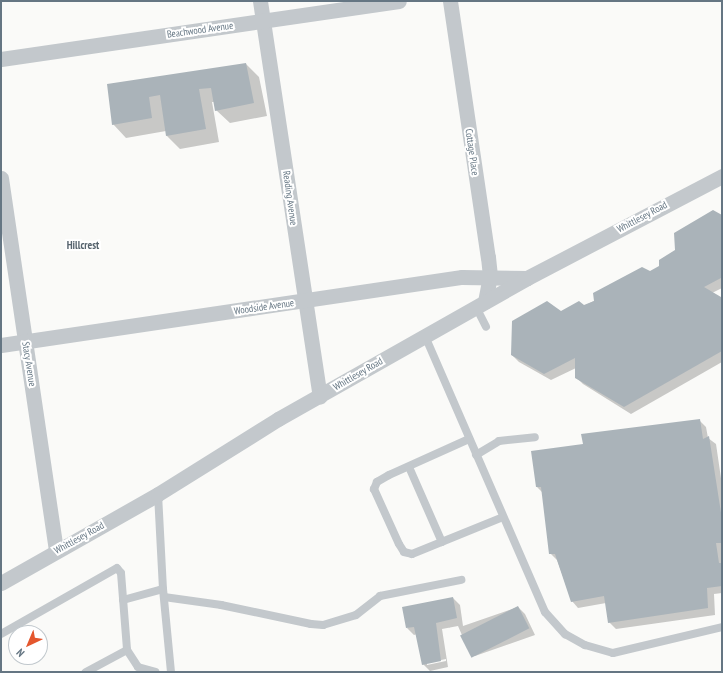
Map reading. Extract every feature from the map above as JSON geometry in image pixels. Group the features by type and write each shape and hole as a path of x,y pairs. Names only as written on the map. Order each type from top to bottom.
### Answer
{"street":[{"name":"Reading Avenue","path":"260,1 320,396"},
{"name":"Beachwood Avenue","path":"1,59 399,1"},
{"name":"Cottage Place","path":"450,1 490,276 481,305"},
{"name":"Whittlesey Road","path":"1,583 158,494 320,396 527,278 722,176"},
{"name":"Stacy Avenue","path":"1,178 56,551"},
{"name":"Woodside Avenue","path":"1,345 462,277 490,276 527,278"}],"lane":[{"path":"481,305 486,327"},
{"path":"425,336 545,612 565,634 585,645 613,653 722,626"},
{"path":"476,455 499,441 535,437"},
{"path":"469,439 377,482 374,488 404,552 412,554 503,517"},
{"path":"408,467 442,542"},
{"path":"158,494 163,593 171,672"},
{"path":"1,634 117,568 121,573 126,650 138,667 155,672"},
{"path":"123,600 163,593 323,625 345,620 386,595 461,580"},
{"path":"86,672 126,650"}],"building":[{"path":"246,63 254,103 215,111 211,88 199,89 206,129 166,136 160,95 149,97 152,118 112,125 107,84"},
{"path":"713,210 722,215 721,278 704,287 721,297 722,351 624,407 575,378 575,358 544,374 511,355 512,321 547,301 561,311 579,301 584,305 594,301 593,293 642,267 650,271 659,266 659,260 675,250 674,233"},
{"path":"700,419 703,439 709,436 722,519 722,543 716,543 719,563 722,563 722,586 707,588 708,608 608,623 604,596 571,602 555,554 549,554 541,487 536,487 531,451 583,444 581,434"},
{"path":"453,597 457,618 436,623 441,661 422,665 414,627 406,628 402,607"},
{"path":"518,606 529,628 471,658 460,636"}],"district":[{"name":"Hillcrest","path":"83,245"}]}
